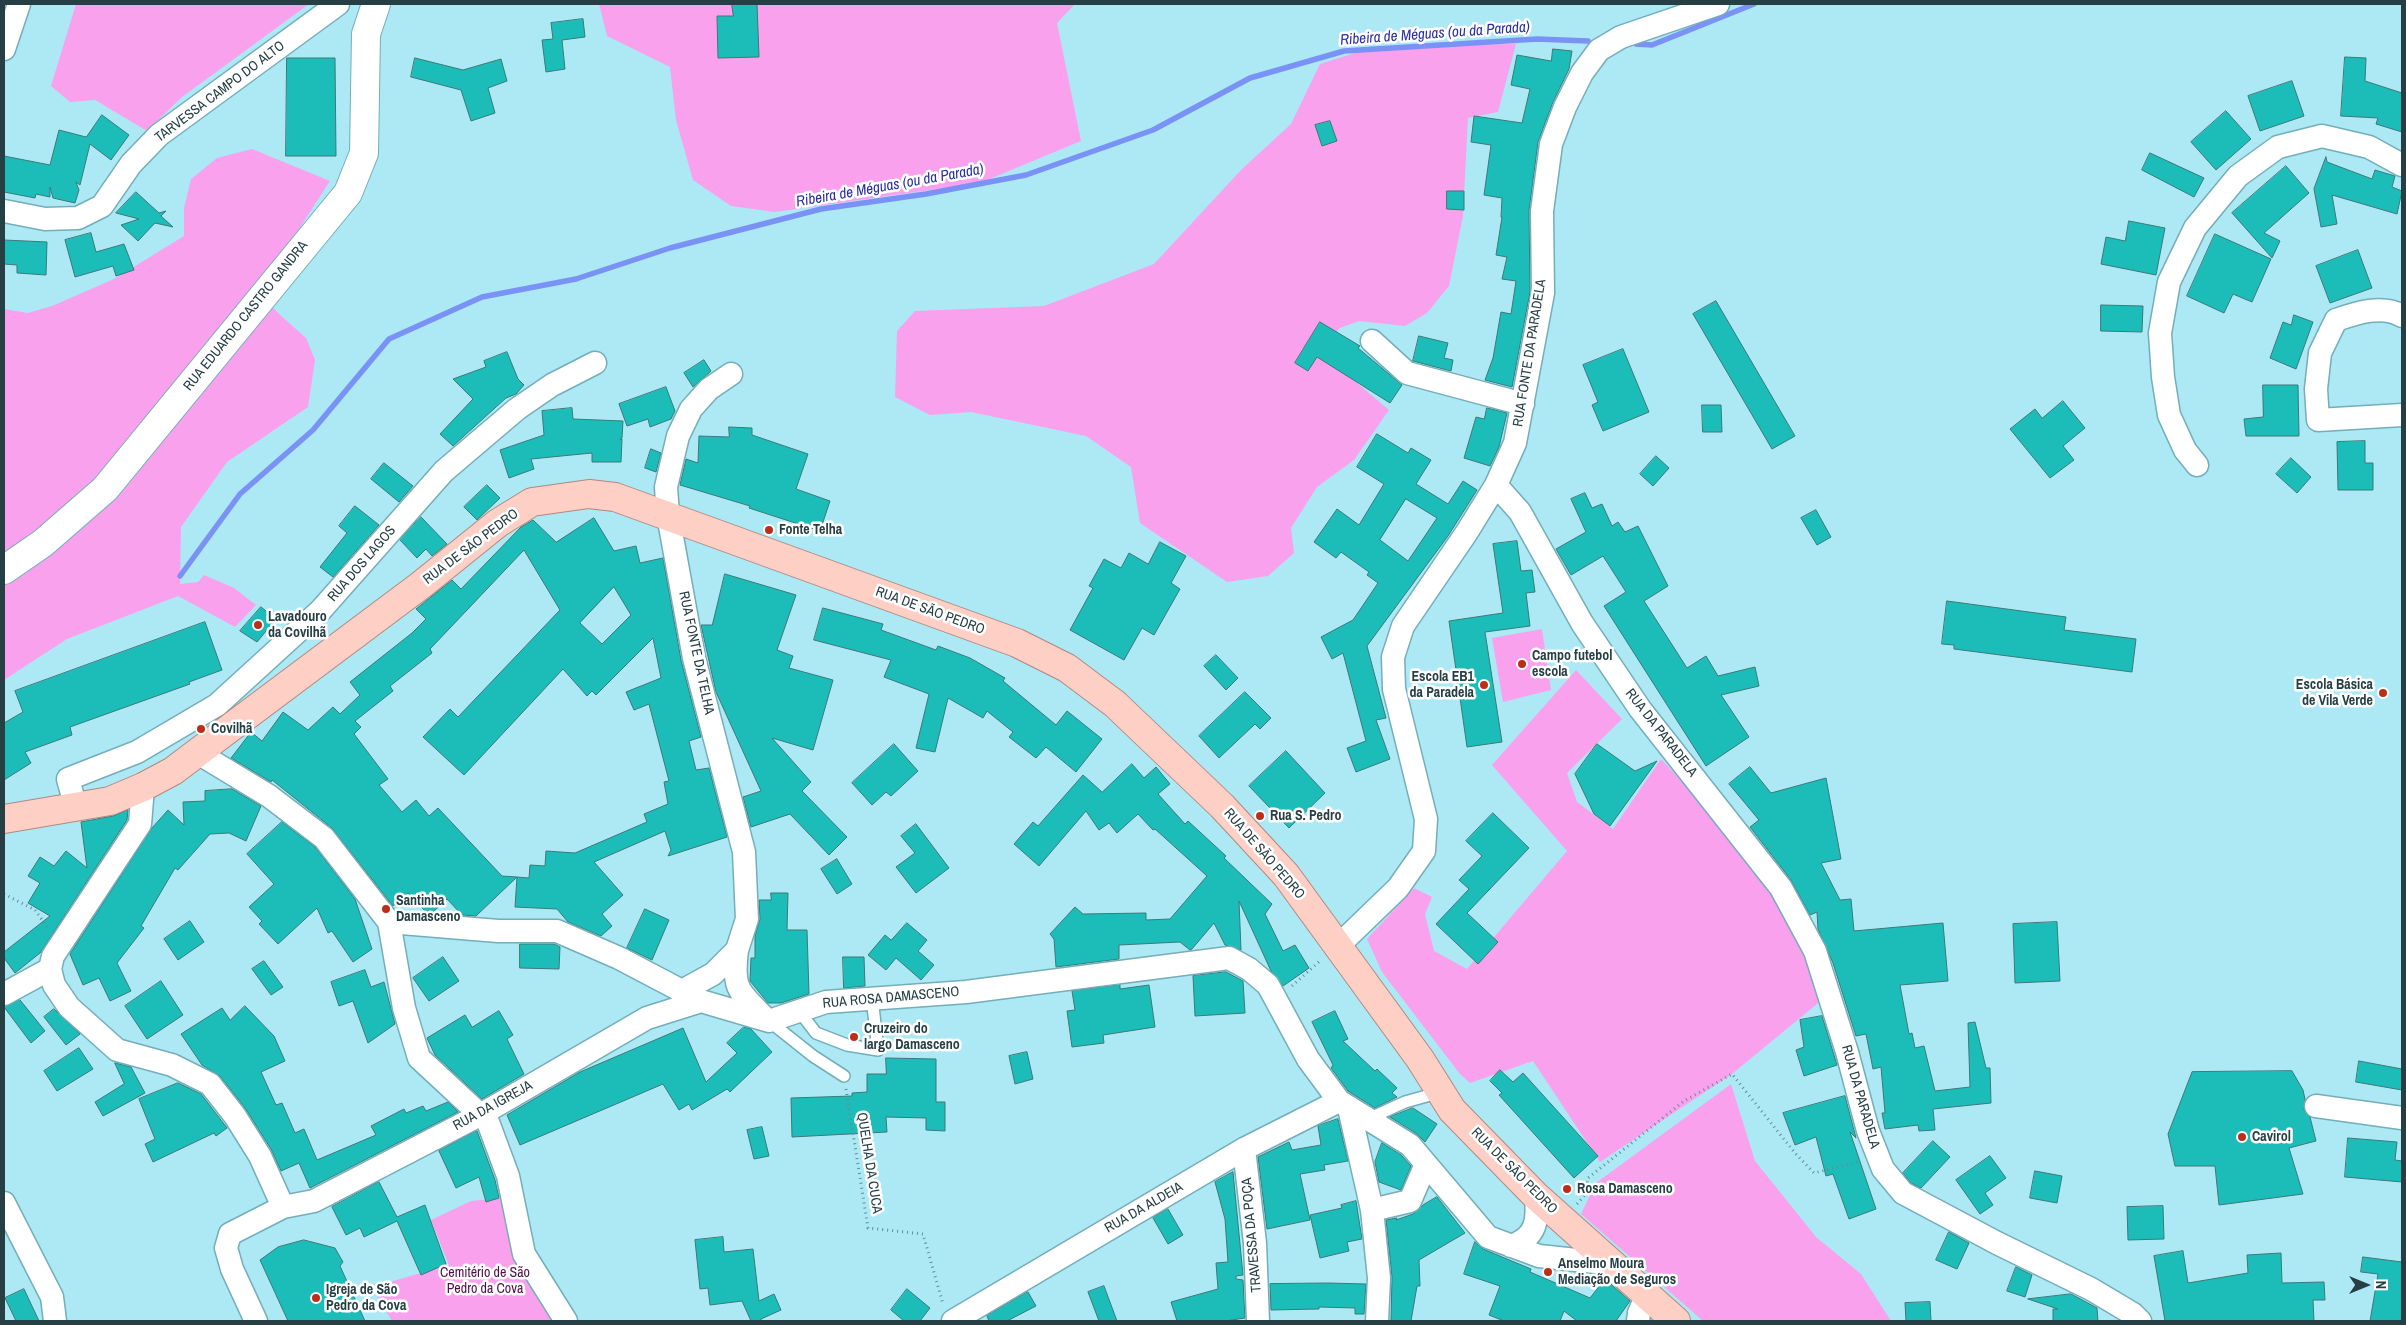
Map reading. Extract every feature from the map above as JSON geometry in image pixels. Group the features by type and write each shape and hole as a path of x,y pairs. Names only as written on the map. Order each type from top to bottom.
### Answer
{"main road":[{"name":"RUA DE SÃO PEDRO","path":"4,819 110,801 143,787 173,771 198,753 421,585 498,523 532,502 589,494 615,497 1017,643 1067,668 1115,704 1222,806 1286,875 1339,945 1452,1110 1536,1196 1676,1321"}],"street":[{"path":"4,50 18,4"},
{"name":"TARVESSA CAMPO DO ALTO","path":"4,211 45,219 78,218 102,206 131,164 159,135 338,4"},
{"name":"RUA EDUARDO CASTRO GANDRA","path":"4,570 43,543 105,489 348,193 364,153 366,34 375,4"},
{"name":"RUA FONTE DA PARADELA","path":"1496,485 1515,443 1543,293 1542,211 1551,144 1564,107 1582,73 1599,50 1621,37 1718,4"},
{"path":"2197,465 2185,450 2169,415 2163,377 2160,333 2169,282 2195,228 2238,176 2278,148 2322,136 2369,148 2402,165"},
{"path":"2402,316 2393,310 2360,312 2336,320 2320,353 2316,389 2318,420 2402,415"},
{"path":"1372,341 1407,373 1523,404"},
{"name":"RUA DOS LAGOS","path":"76,808 68,779 137,752 217,705 320,611 444,471 517,409 552,385 595,363"},
{"name":"RUA FONTE DA TELHA","path":"731,374 710,389 691,408 678,436 666,487 668,515 694,658 744,852 747,919 737,950 734,972 740,993 769,1021"},
{"path":"1339,945 1398,888 1424,851 1426,819 1394,689 1393,656 1402,626 1467,532 1496,485"},
{"name":"RUA DA PARADELA","path":"1496,485 1520,512 1582,623 1640,709 1780,888 1815,951 1847,1052 1868,1131 1883,1169 1903,1193 1997,1243 2091,1289 2133,1314 2140,1321"},
{"path":"198,753 269,796 324,838 388,922 404,1008 420,1058 488,1122 508,1176 524,1254 566,1321"},
{"path":"143,787 140,824 52,956 50,969 54,985 68,1008 117,1050 172,1065 210,1084 235,1116 260,1156 283,1207"},
{"path":"388,922 498,931 557,931 619,958 692,996 769,1021"},
{"name":"RUA FONTE DA TELHA","path":"692,996 737,950"},
{"name":"RUA ROSA DAMASCENO","path":"769,1021 826,1002 966,992 1229,958 1249,969 1268,985 1308,1059 1352,1109 1410,1145 1488,1237 1539,1256 1614,1264"},
{"path":"4,994 50,969"},
{"name":"RUA DA IGREJA","path":"256,1321 232,1268 226,1248 230,1234 283,1207 314,1201 480,1115 647,1018 692,996"},
{"path":"2316,1106 2402,1118"},
{"path":"1352,1109 1372,1210 1379,1278 1377,1321"},
{"name":"RUA DA ALDEIA","path":"949,1317 1244,1149 1352,1109"},
{"name":"TRAVESSA DA POÇA","path":"1244,1149 1255,1243 1258,1321"},
{"path":"1372,1210 1410,1201 1426,1164"},
{"path":"1511,1246 1530,1236 1538,1216 1536,1196"},
{"path":"4,1203 52,1297 55,1321"},
{"path":"1638,1321 1639,1313 1647,1295"}],"lane":[{"path":"799,1011 816,1033 847,1045 878,1050 872,998"},
{"path":"769,1021 813,1056 844,1076"},
{"path":"1352,1109 1405,1102 1441,1092"}],"path":[{"path":"4,894 35,910 60,944"},
{"path":"1276,999 1339,945"},
{"path":"1564,1220 1586,1194 1588,1178 1684,1101 1732,1074 1814,1174 1877,1155"},
{"name":"QUELHA DA CUCA","path":"844,1076 868,1228 923,1234 949,1317"}],"green space":[{"path":"76,4 309,4 182,97 147,131 95,100 70,102 51,86"},
{"path":"599,4 1075,4 1057,23 1081,141 980,183 775,212 731,206 693,180 676,120 670,67 607,36"},
{"path":"1516,44 1498,112 1468,118 1463,216 1449,286 1427,313 1405,326 1359,321 1340,328 1318,350 1389,410 1354,460 1317,487 1291,528 1294,553 1268,576 1227,582 1140,523 1131,467 1086,436 971,412 930,415 895,397 897,331 915,311 1044,306 1154,264 1241,170 1291,124 1320,64 1368,49 1436,45"},
{"path":"252,149 330,181 297,232 254,287 278,313 306,338 315,360 308,407 227,462 181,527 180,584 198,582 204,575 234,588 256,605 235,627 178,596 67,639 4,680 4,309 28,313 52,306 114,279 184,236 184,208 191,179 217,158"},
{"name":"Campo futebol escola","path":"1542,629 1551,690 1503,702 1492,638"},
{"path":"1576,670 1622,719 1567,773 1577,802 1613,829 1661,759 1781,888 1829,994 1732,1074 1600,1162 1533,1061 1470,1083 1460,1074 1382,972 1367,939 1414,888 1432,897 1425,914 1434,951 1467,969 1567,851 1492,765"},
{"path":"1731,1084 1755,1161 1816,1237 1861,1274 1891,1321 1703,1321 1581,1214 1596,1183"},
{"name":"Cemitério de São Pedro da Cova","path":"501,1198 511,1248 555,1321 392,1321 372,1287 449,1265 431,1220 471,1201"}],"building":[{"path":"732,4 757,4 759,57 718,58 717,16 733,16"},
{"path":"583,19 585,37 562,40 565,69 546,72 542,40 553,39 551,23"},
{"path":"1553,49 1572,51 1569,69 1553,102 1538,142 1529,211 1530,292 1512,387 1485,380 1493,358 1501,312 1511,314 1516,281 1502,279 1507,257 1496,255 1502,217 1502,198 1484,195 1491,145 1471,142 1474,116 1522,123 1530,89 1511,85 1517,55 1551,61"},
{"path":"2345,57 2366,58 2365,81 2402,93 2402,132 2376,124 2378,118 2341,116"},
{"path":"287,58 335,58 336,156 286,156"},
{"path":"415,58 463,70 501,59 507,81 488,88 495,113 471,121 461,90 411,77"},
{"path":"2292,81 2304,116 2260,131 2248,96"},
{"path":"2226,111 2251,139 2216,170 2191,142"},
{"path":"102,115 129,135 111,160 90,144 80,185 76,182 79,190 75,203 53,198 50,187 50,197 36,194 35,198 4,192 4,156 50,165 59,130 86,137"},
{"path":"1330,121 1337,141 1322,146 1315,125"},
{"path":"2150,153 2204,178 2194,197 2142,170"},
{"path":"2326,157 2327,162 2372,179 2375,170 2395,176 2392,187 2402,191 2397,214 2332,195 2337,224 2321,227 2314,189"},
{"path":"2286,166 2309,193 2264,233 2280,241 2272,258 2232,213"},
{"path":"1447,191 1464,191 1464,210 1447,209"},
{"path":"136,192 159,213 166,211 161,216 173,227 155,223 138,241 121,225 139,219 116,213"},
{"path":"2129,221 2165,228 2156,275 2101,264 2106,237 2125,241"},
{"path":"91,233 96,252 124,244 134,270 116,276 113,266 75,277 65,240"},
{"path":"2215,234 2271,259 2252,302 2233,294 2224,313 2187,296"},
{"path":"4,240 47,242 46,275 17,273 17,265 4,264"},
{"path":"2358,250 2372,288 2330,303 2316,266"},
{"path":"1716,301 1795,436 1772,449 1693,314"},
{"path":"2101,305 2143,306 2142,332 2101,331"},
{"path":"2294,315 2313,322 2296,369 2270,358 2283,322 2291,325"},
{"path":"1320,322 1360,346 1358,348 1402,385 1390,403 1317,357 1308,371 1295,363"},
{"path":"1419,336 1448,343 1444,358 1453,360 1451,371 1413,361"},
{"path":"1623,349 1649,412 1603,431 1592,405 1598,402 1583,365"},
{"path":"507,352 518,379 524,385 516,394 506,398 453,446 440,434 473,399 453,379 486,367 484,361"},
{"path":"704,360 711,371 693,387 684,373"},
{"path":"2263,385 2298,385 2299,436 2246,436 2244,419 2263,417"},
{"path":"666,387 675,411 671,419 650,427 648,419 627,426 619,404"},
{"path":"2063,401 2085,428 2063,446 2074,460 2050,478 2010,429 2035,409 2042,418"},
{"path":"1702,405 1721,405 1722,432 1703,432"},
{"path":"572,408 573,419 623,421 622,438 620,439 622,439 621,462 592,462 592,453 531,459 534,469 509,478 500,450 544,435 542,411"},
{"path":"1487,408 1507,413 1499,447 1490,466 1464,458 1476,417 1484,419"},
{"path":"729,427 752,428 752,435 808,454 796,489 830,501 820,531 749,508 750,506 680,485 686,459 698,463 699,436 729,437"},
{"path":"1377,434 1408,453 1411,448 1431,460 1416,484 1448,504 1463,481 1477,490 1448,536 1367,646 1386,718 1376,720 1390,759 1356,772 1347,748 1366,741 1343,653 1332,659 1321,637 1353,620 1378,583 1367,575 1369,572 1341,552 1336,558 1314,542 1337,509 1359,525 1384,484 1357,467","holes":["1406,499 1437,518 1408,561 1380,540"]},
{"path":"2365,441 2365,463 2373,463 2373,490 2338,490 2337,442"},
{"path":"651,449 661,453 656,472 645,468"},
{"path":"1656,456 1669,468 1653,486 1640,474"},
{"path":"2291,458 2311,477 2297,493 2276,474"},
{"path":"384,463 413,486 399,502 371,479"},
{"path":"487,485 500,498 477,520 464,507"},
{"path":"1585,493 1592,508 1602,504 1612,526 1618,522 1625,532 1638,526 1668,586 1644,601 1687,668 1706,656 1718,676 1755,667 1759,686 1721,695 1749,737 1706,766 1604,606 1626,592 1603,556 1571,575 1556,549 1586,532 1571,499"},
{"path":"355,506 379,525 333,577 320,567 347,533 339,526"},
{"path":"1816,510 1831,537 1817,545 1801,518"},
{"path":"421,517 447,544 432,556 426,549 417,558 400,540"},
{"path":"594,518 614,551 636,546 640,563 663,558 681,660 701,737 689,741 696,770 709,768 727,837 668,856 671,850 665,831 594,862 623,895 602,914 612,926 601,936 568,922 557,909 515,907 517,877 476,916 462,915 447,899 433,912 426,912 408,893 393,906 332,828 272,780 271,782 231,758 251,732 262,741 283,712 308,730 333,707 340,714 360,695 350,682 412,633 426,619 416,609 452,580 461,589 521,527 533,520 556,542","holes":["524,550 560,610 458,717 450,709 423,737 464,775 563,669 587,696 592,691 596,695 653,638 661,678 626,692 634,710 649,704 669,781 664,782 668,804 644,814 647,822 575,853 546,851 545,866 530,865 529,878 502,876 438,808 429,816 416,800 402,812 379,785 388,779 354,734 361,727 355,721 393,691 390,686 432,653 430,649","614,587 631,615 602,644 580,623"]},
{"path":"1517,541 1521,571 1532,570 1535,592 1526,593 1530,626 1485,632 1502,742 1467,747 1449,621 1503,613 1493,544"},
{"path":"1160,542 1186,556 1171,583 1180,589 1154,635 1142,628 1124,660 1070,630 1093,588 1089,586 1104,559 1121,568 1129,553 1148,564"},
{"path":"725,574 796,595 777,650 793,656 789,668 833,680 813,750 772,738 811,782 802,791 847,837 829,855 790,814 751,827 743,797 761,791 716,692 701,625 712,625"},
{"path":"1947,601 2066,617 2064,630 2136,639 2132,672 1954,649 1954,645 1942,644"},
{"name":"Lavadouro da Covilhã","path":"261,607 276,619 257,642 240,631"},
{"path":"823,608 883,624 881,630 936,650 938,646 970,658 1005,678 1003,681 1056,725 1067,711 1102,739 1076,772 1046,747 1036,758 1009,737 1013,732 987,711 983,718 948,698 935,752 916,748 929,694 884,677 891,660 814,640"},
{"path":"205,622 222,670 189,682 190,684 70,727 72,735 25,752 31,763 4,780 4,723 23,712 15,691"},
{"path":"1216,655 1238,678 1226,690 1204,666"},
{"path":"1245,692 1271,718 1260,729 1255,724 1219,758 1199,736"},
{"path":"894,744 918,771 891,796 886,792 872,805 852,783"},
{"path":"1597,744 1635,771 1657,761 1610,826 1594,814 1575,774"},
{"path":"1286,751 1325,793 1289,828 1249,786"},
{"path":"1132,764 1144,778 1156,767 1170,784 1158,794 1185,824 1188,821 1226,856 1224,858 1272,904 1265,914 1283,951 1295,945 1309,968 1283,986 1271,971 1239,901 1241,950 1225,945 1214,923 1190,950 1180,942 1119,945 1119,959 1056,967 1054,939 1050,934 1075,907 1083,914 1146,913 1146,920 1170,919 1207,876 1155,829 1153,830 1138,814 1117,833 1109,823 1099,830 1086,811 1039,866 1014,844 1033,822 1038,826 1083,775 1102,792"},
{"path":"1750,767 1771,793 1826,778 1841,859 1821,863 1840,900 1851,899 1854,931 1943,923 1948,981 1900,985 1909,1034 1912,1033 1915,1048 1924,1046 1935,1091 1970,1087 1968,1023 1975,1022 1986,1068 1990,1068 1991,1103 1933,1109 1935,1130 1919,1131 1918,1125 1885,1129 1882,1113 1885,1113 1881,1067 1873,1069 1866,1034 1856,1036 1833,963 1818,929 1817,912 1810,915 1791,880 1750,827 1759,820 1729,784"},
{"path":"232,789 261,806 246,841 229,833 210,834 178,870 175,868 141,926 144,928 117,963 131,991 110,1001 99,978 83,985 70,954 152,828 168,810 184,825 183,802 205,801 205,791"},
{"path":"128,810 127,820 40,953 15,973 4,958 4,952 50,916 28,903 40,883 28,876 40,857 54,866 66,851 87,868 81,822 113,816"},
{"path":"1493,813 1529,848 1467,913 1498,942 1478,964 1436,924 1469,889 1459,880 1482,856 1466,841"},
{"path":"282,822 315,847 355,899 372,949 353,962 332,931 328,933 317,908 278,944 259,924 262,921 249,907 274,884 247,854"},
{"path":"916,824 949,868 916,893 896,867 915,853 901,836"},
{"path":"837,859 852,884 837,894 821,869"},
{"path":"771,893 788,893 787,930 807,930 809,994 781,1003 768,1003 750,981 751,958 755,958 755,936 760,919 759,900 771,900"},
{"path":"645,909 669,920 652,960 627,948"},
{"path":"190,921 204,942 178,960 164,939"},
{"path":"2057,922 2060,981 2015,983 2013,924"},
{"path":"907,923 927,940 918,951 934,965 921,980 896,958 886,970 868,955 885,935 891,940"},
{"path":"520,944 554,944 560,947 559,969 520,968"},
{"path":"443,957 459,981 429,1001 413,978"},
{"path":"843,957 864,957 865,986 844,988"},
{"path":"264,961 283,987 271,995 252,969"},
{"path":"365,970 371,987 384,982 395,1024 368,1043 353,1001 339,1006 331,982"},
{"path":"1226,972 1243,981 1245,1013 1195,1016 1193,976"},
{"path":"161,981 183,1015 147,1039 125,1006"},
{"path":"1120,985 1120,989 1149,985 1155,1027 1103,1035 1104,1043 1072,1047 1067,1011 1075,1010 1072,991"},
{"path":"20,1000 45,1031 31,1043 4,1007"},
{"path":"245,1006 274,1036 285,1061 261,1072 276,1105 282,1103 295,1133 304,1129 317,1160 376,1135 371,1126 404,1109 406,1113 423,1106 426,1111 448,1102 458,1112 310,1188 299,1163 281,1171 271,1149 245,1108 220,1076 202,1065 181,1034 222,1008 230,1020"},
{"path":"54,1009 80,1034 66,1045 44,1017"},
{"path":"499,1011 513,1035 507,1039 524,1074 482,1099 435,1055 427,1038 465,1015 472,1027"},
{"path":"1335,1011 1348,1039 1343,1041 1375,1071 1377,1069 1397,1088 1392,1093 1397,1097 1375,1108 1348,1091 1331,1068 1333,1065 1312,1022"},
{"path":"1822,1016 1837,1065 1804,1076 1796,1050 1804,1047 1800,1020"},
{"path":"744,1027 751,1029 772,1052 730,1092 727,1089 692,1110 689,1104 679,1110 663,1084 520,1145 507,1115 580,1072 683,1028 706,1082 737,1053 727,1043"},
{"path":"79,1048 93,1069 57,1091 44,1071"},
{"path":"1027,1052 1033,1079 1015,1084 1009,1056"},
{"path":"886,1058 936,1059 936,1102 945,1102 945,1131 926,1130 926,1118 886,1117 887,1132 792,1137 791,1098 852,1096 852,1093 867,1092 867,1074 886,1074"},
{"path":"2359,1061 2402,1069 2402,1090 2356,1082"},
{"path":"115,1063 131,1067 145,1093 103,1116 95,1102 124,1084"},
{"path":"1500,1070 1513,1082 1523,1073 1598,1156 1574,1178 1499,1095 1502,1093 1490,1081"},
{"name":"Cavirol","path":"2292,1071 2303,1090 2305,1099 2304,1110 2310,1117 2316,1141 2289,1148 2303,1194 2219,1205 2215,1166 2175,1166 2168,1134 2192,1072"},
{"path":"178,1083 201,1094 227,1128 216,1136 214,1133 153,1162 145,1144 155,1139 139,1099"},
{"path":"1845,1096 1856,1138 1850,1132 1876,1209 1849,1219 1833,1174 1826,1176 1816,1137 1795,1145 1783,1113"},
{"path":"1413,1108 1437,1124 1425,1142 1417,1134 1390,1117"},
{"path":"1338,1119 1348,1161 1324,1165 1325,1170 1300,1174 1310,1220 1267,1229 1258,1157 1289,1142 1292,1150 1321,1145 1318,1126"},
{"path":"762,1127 769,1156 754,1159 747,1130"},
{"path":"477,1131 495,1180 499,1198 486,1202 479,1177 456,1188 439,1151"},
{"path":"2348,1138 2397,1142 2395,1160 2402,1161 2402,1182 2345,1177"},
{"path":"1933,1141 1950,1157 1921,1188 1911,1183 1903,1173"},
{"path":"1382,1143 1401,1155 1411,1166 1401,1190 1379,1182 1375,1162"},
{"path":"1990,1156 2006,1178 1985,1193 1993,1205 1980,1214 1956,1180"},
{"path":"2035,1171 2062,1176 2057,1203 2030,1198"},
{"path":"1233,1172 1243,1275 1236,1276 1236,1279 1243,1280 1245,1318 1225,1321 1177,1321 1171,1302 1218,1289 1216,1263 1228,1262 1225,1219 1215,1182"},
{"path":"379,1182 397,1217 425,1205 446,1264 421,1275 397,1221 364,1237 360,1228 346,1235 332,1207"},
{"path":"1437,1197 1465,1233 1419,1260 1420,1286 1417,1286 1411,1321 1391,1321 1392,1277 1386,1220 1397,1218 1396,1220 1413,1214 1423,1205"},
{"path":"1356,1201 1362,1239 1347,1242 1349,1251 1320,1258 1310,1215 1342,1208 1341,1205"},
{"path":"2163,1206 2164,1239 2128,1240 2127,1207"},
{"path":"1168,1209 1183,1235 1168,1244 1153,1218"},
{"path":"1949,1232 1969,1243 1957,1269 1936,1260"},
{"path":"723,1237 724,1252 753,1249 759,1301 774,1294 781,1310 761,1319 761,1321 751,1321 742,1301 710,1305 708,1288 700,1289 695,1240"},
{"name":"Igreja de São Pedro da Cova","path":"304,1240 335,1248 343,1262 340,1266 365,1321 288,1321 260,1260 278,1247"},
{"path":"1475,1242 1483,1249 1531,1269 1530,1272 1590,1298 1605,1279 1630,1301 1616,1321 1577,1321 1564,1311 1560,1321 1504,1321 1489,1315 1500,1286 1464,1274"},
{"path":"2183,1251 2188,1283 2248,1273 2247,1255 2281,1253 2282,1283 2324,1282 2325,1300 2313,1300 2314,1321 2165,1321 2154,1256"},
{"path":"2363,1257 2402,1262 2402,1321 2370,1321 2378,1274 2361,1272"},
{"path":"2016,1267 2032,1275 2025,1297 2007,1291"},
{"path":"1270,1284 1366,1284 1364,1314 1355,1314 1355,1308 1319,1307 1319,1309 1271,1310"},
{"path":"1104,1286 1117,1321 1099,1321 1088,1292"},
{"path":"24,1289 39,1321 16,1321 5,1298"},
{"path":"907,1289 930,1308 920,1321 904,1321 891,1310"},
{"path":"1028,1292 1036,1306 1007,1321 989,1321 987,1316"},
{"path":"2071,1294 2097,1308 2098,1321 2053,1321 2053,1309 2058,1309 2028,1299"},
{"path":"1930,1302 1931,1321 1906,1321 1905,1303"}],"waterway":[{"name":"Ribeira de Méguas (ou da Parada)","path":"1636,44 1652,45 1754,4"},
{"name":"Ribeira de Méguas (ou da Parada)","path":"180,576 240,494 313,430 389,339 482,297 576,279 670,248 821,209 926,194 1026,175 1153,130 1250,78 1344,51 1537,39 1588,41"}],"place":[{"name":"Fonte Telha","path":"769,530"},
{"name":"Lavadouro da Covilhã","path":"258,625"},
{"name":"Campo futebol escola","path":"1522,664"},
{"name":"Escola EB1 da Paradela","path":"1484,685"},
{"name":"Escola Básica de Vila Verde","path":"2383,693"},
{"name":"Covilhã","path":"201,729"},
{"name":"Rua S. Pedro","path":"1260,816"},
{"name":"Santinha Damasceno","path":"386,909"},
{"name":"Cruzeiro do largo Damasceno","path":"854,1037"},
{"name":"Cavirol","path":"2242,1137"},
{"name":"Rosa Damasceno","path":"1567,1189"},
{"name":"Anselmo Moura Mediação de Seguros","path":"1548,1272"},
{"name":"Igreja de São Pedro da Cova","path":"316,1298"}]}
